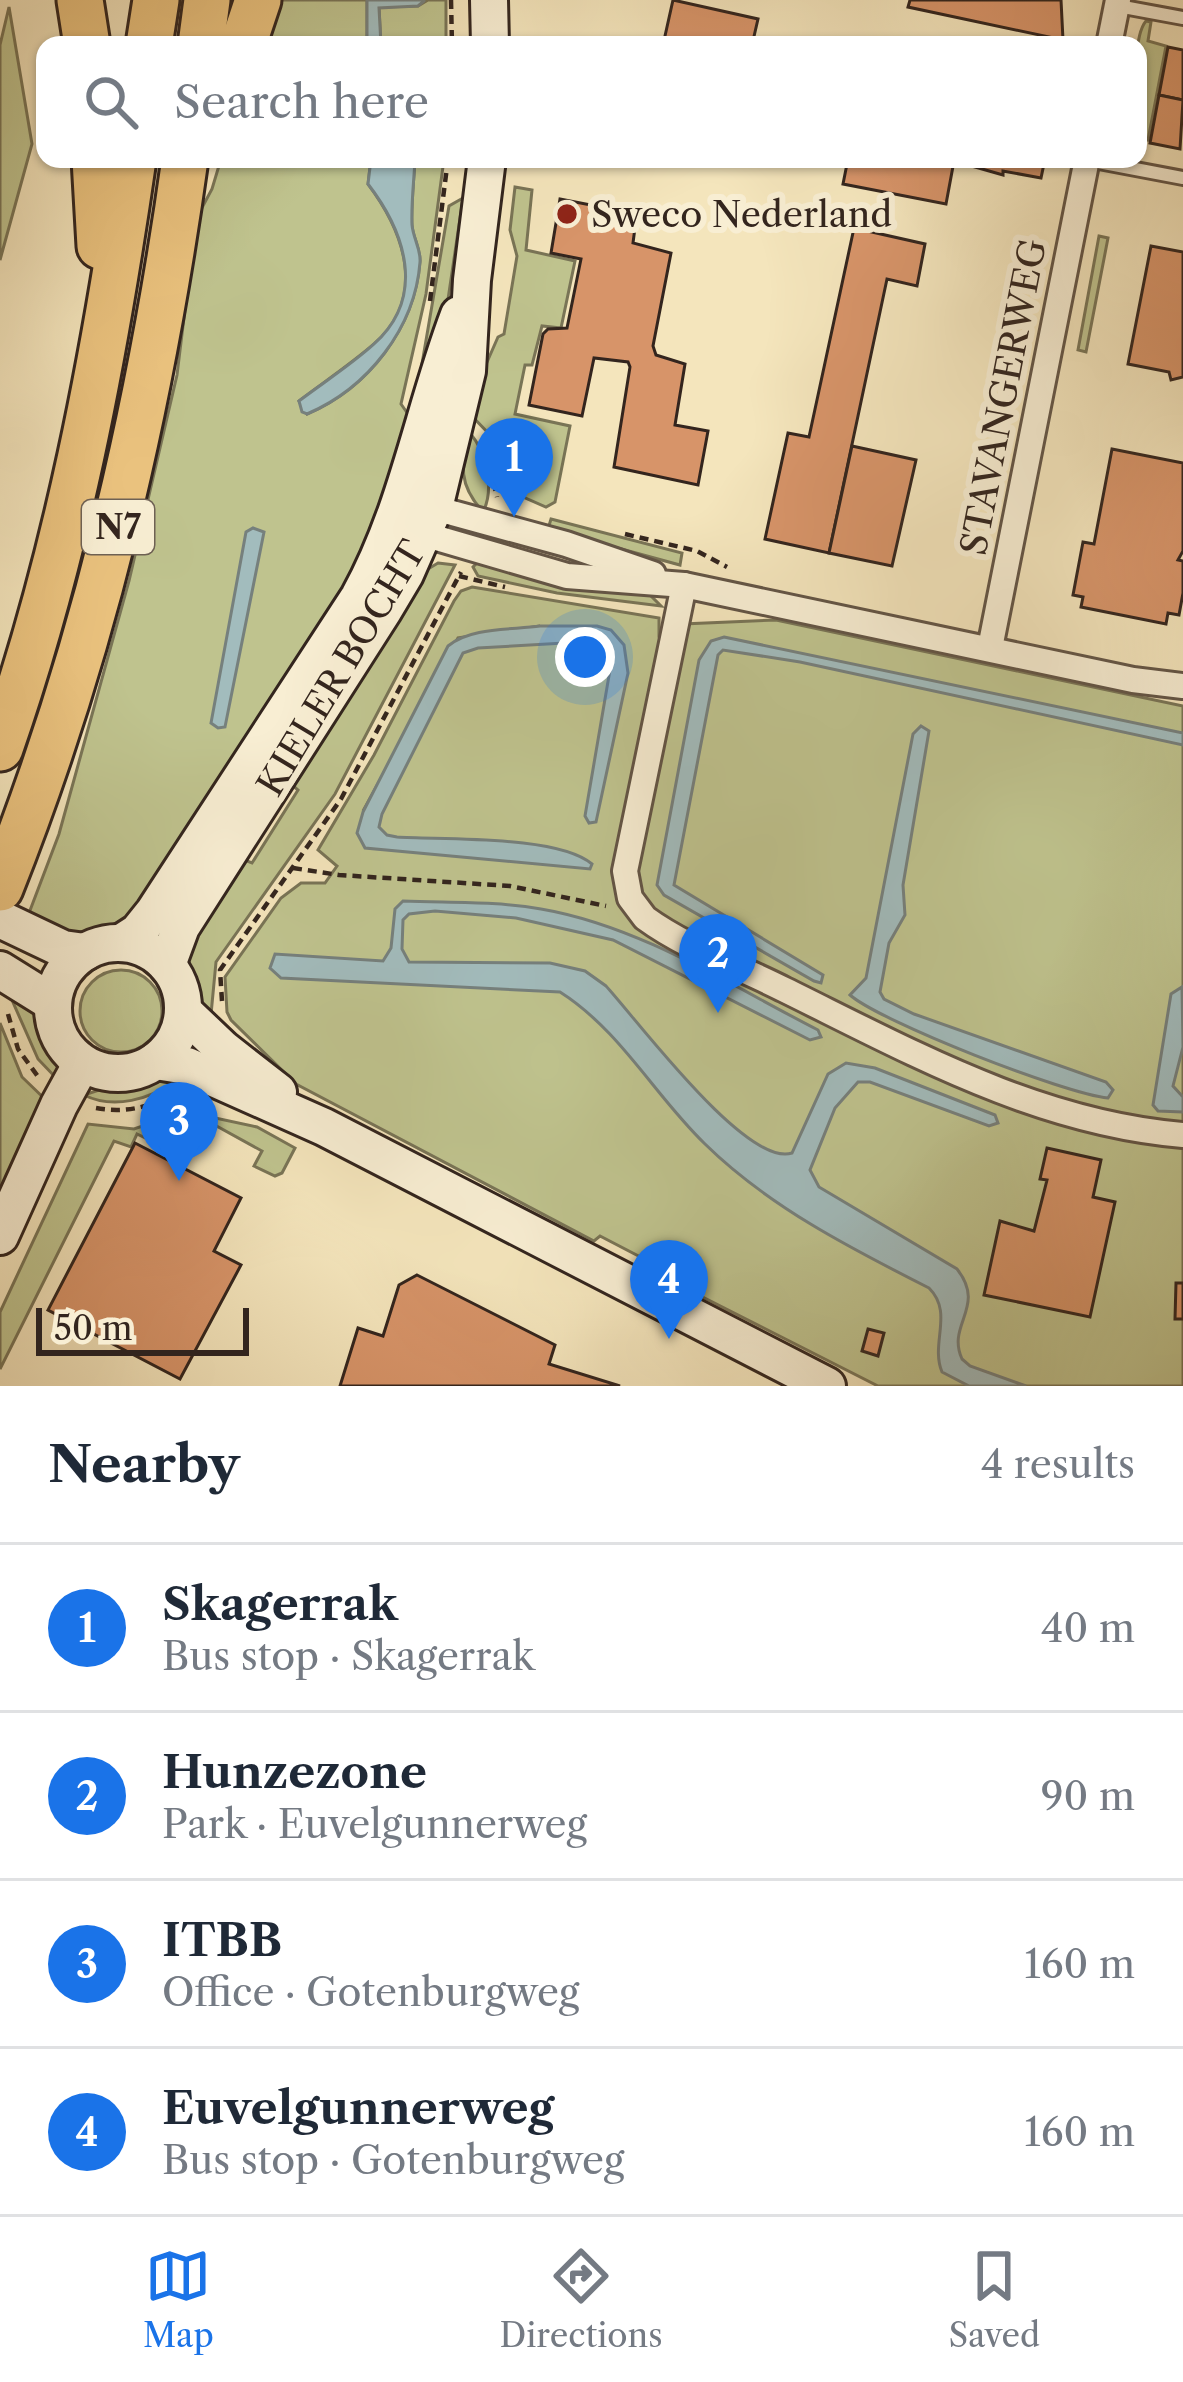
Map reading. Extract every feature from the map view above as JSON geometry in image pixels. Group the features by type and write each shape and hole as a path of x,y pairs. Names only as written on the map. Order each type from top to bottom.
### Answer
{"highway":[{"path":"80,0 86,36"},
{"path":"150,36 156,0"},
{"path":"202,36 207,0"},
{"path":"246,36 258,0"},
{"name":"N7","path":"96,168 105,326"},
{"name":"N7","path":"0,748 55,572 81,466 131,168"},
{"name":"N7","path":"0,888 82,657 115,539 158,336 184,168"},
{"name":"N7","path":"177,218 196,168"}],"main road":[{"path":"489,0 490,36"},
{"name":"KIELER BOCHT","path":"167,965 181,927 383,611 419,518 441,364 472,280 487,168"},
{"name":"KIELER BOCHT","path":"103,947 138,932 154,911 384,552 419,518"},
{"path":"0,919 63,949 146,950 167,965 179,987 183,1011 175,1039 156,1061"},
{"path":"103,947 63,973 53,1004 59,1037 82,1063 119,1073 156,1061 187,1066 324,1126 826,1386"},
{"path":"0,970 53,1004"},
{"path":"183,1011 223,1049 324,1126"},
{"path":"0,1236 82,1063"}],"street":[{"path":"1111,36 1117,3"},
{"name":"STAVANGERWEG","path":"990,648 1085,168"},
{"path":"419,518 567,576 684,585 1133,680 1183,686"},
{"path":"684,585 625,871 636,908 656,926 1016,1099 1080,1117 1183,1135"}],"lane":[{"path":"1117,3 1183,18"},
{"name":"STAVANGERWEG","path":"1132,168 1183,178"}],"path":[{"path":"451,0 452,36"},
{"path":"444,201 447,168"},
{"name":"KIELER BOCHT","path":"220,970 341,800 459,576"},
{"path":"293,868 486,884 613,908 636,908"}],"green space":[{"path":"276,0 367,0 367,36 263,36"},
{"path":"428,0 446,0 446,36 381,36 379,7 418,6"},
{"path":"9,7 32,144 0,260 0,45"},
{"path":"1146,21 1151,22 1148,41 1166,46 1148,140 1147,36 1140,36"},
{"path":"218,168 370,168 368,184 392,223 405,264 401,306 374,344 299,401 307,414 350,389 398,332 409,310 420,262 412,225 415,168 443,168 426,294 401,404 408,414 394,509 148,904 102,933 64,933 26,921 59,834 129,581 177,375 196,219"},
{"path":"515,187 532,190 526,250 575,261 561,328 542,326 532,365 525,365 515,414 570,426 555,502 546,507 505,489 492,437 470,414 477,385 498,337 504,334 517,256 510,230"},
{"path":"463,198 446,313 417,393 449,206"},
{"path":"1099,236 1108,238 1086,352 1078,350"},
{"path":"470,433 487,471 483,512 469,493 464,475"},
{"path":"551,519 682,553 680,565 548,529"},
{"path":"438,563 455,565 335,794 216,962 210,1025 201,1014 199,992 185,966 192,923 242,859 252,863 298,790 291,784 423,572"},
{"path":"477,563 647,592 661,606 557,593 478,576 473,567"},
{"path":"472,587 659,618 659,636 679,636 683,624 776,620 1183,706 1183,1386 878,1386 675,1283 675,1275 600,1236 594,1241 296,1084 231,1020 225,977 281,898 301,883 325,883 337,866 318,850 461,591","holes":["540,626 462,650 363,811 458,638"]},
{"path":"121,970 150,982 162,1011 150,1040 121,1052 92,1040 80,1011 92,982"},
{"path":"8,991 38,1015 48,1045 66,1069 58,1080 38,1059"},
{"path":"0,1023 22,1077 50,1104 0,1193"},
{"path":"159,1077 176,1081 132,1100 107,1102 84,1095 128,1089"},
{"path":"192,1113 257,1127 295,1148 282,1173 275,1176 254,1166 262,1151 202,1118 192,1135 174,1126 164,1147 137,1134 131,1147 114,1141 0,1369 0,1312 88,1124 134,1129"}],"water":[{"path":"367,0 424,0 418,6 379,8 381,36 367,36"},
{"path":"370,168 415,168 412,225 420,257 416,286 398,332 368,372 350,389 307,414 299,401 374,344 401,306 405,264 400,243 368,184"},
{"path":"253,528 264,532 225,727 218,728 211,723 246,532"},
{"path":"597,626 611,630 624,645 628,673 596,822 589,823 585,816 611,664 609,649 599,641 478,648 463,653 379,827 397,837 554,848 592,864 590,869 365,848 357,833 363,812 448,646 479,632"},
{"path":"724,637 1183,733 1183,745 800,662 723,650 718,655 674,885 823,975 821,983 664,895 657,885 699,660 711,641"},
{"path":"921,726 929,731 903,885 905,915 889,943 880,992 884,999 914,1014 1106,1082 1113,1090 1108,1098 974,1055 897,1022 850,995 866,978 913,734"},
{"path":"403,901 507,905 578,917 684,959 818,1030 821,1037 810,1040 613,940 516,918 435,911 409,914 403,920 402,949 409,962 550,963 585,971 606,986 722,1116 772,1152 792,1153 828,1074 846,1063 875,1068 995,1115 998,1123 989,1126 870,1082 858,1082 835,1108 810,1170 819,1187 957,1269 968,1294 959,1336 962,1359 1026,1386 969,1386 942,1372 940,1308 929,1288 811,1224 755,1187 705,1144 601,1025 560,992 281,978 270,968 275,954 383,961 391,948 395,909"},
{"path":"1182,987 1183,1047 1173,1086 1183,1097 1183,1112 1158,1111 1153,1105 1171,994"}],"building":[{"path":"673,0 758,19 754,36 665,36"},
{"path":"910,0 1061,0 1063,36 1044,36 908,7"},
{"path":"1168,47 1183,50 1183,100 1159,95"},
{"path":"1159,95 1183,100 1180,149 1150,143"},
{"path":"846,168 953,168 946,204 843,184"},
{"path":"978,168 1043,168 1041,178 1003,171 1003,175"},
{"path":"560,199 632,213 636,220 633,243 671,253 653,346 656,355 685,364 675,425 708,431 698,485 614,467 628,362 594,358 582,416 529,405 543,334 548,329 567,328 581,259 551,253"},
{"path":"854,228 925,244 917,286 887,279 829,553 765,539 788,433 809,437"},
{"path":"1151,246 1183,252 1183,377 1171,380 1169,372 1128,364"},
{"path":"852,446 916,460 892,566 829,553"},
{"path":"1112,449 1183,463 1183,551 1178,560 1183,561 1183,593 1179,615 1168,613 1166,624 1081,607 1083,597 1073,595 1083,542 1094,544"},
{"path":"135,1143 241,1198 214,1251 241,1265 180,1379 48,1310"},
{"path":"1047,1148 1101,1160 1093,1197 1115,1202 1090,1317 984,1295 1000,1221 1034,1231 1047,1180 1040,1179"},
{"path":"417,1275 555,1345 549,1364 620,1386 340,1386 358,1328 383,1336 399,1285"},
{"path":"1176,1283 1183,1283 1183,1319 1175,1319"},
{"path":"868,1329 884,1333 878,1356 862,1351"}],"place":[{"name":"Sweco Nederland","path":"567,214"},
{"name":"Skagerrak","path":"514,517"},
{"name":"Hunzezone","path":"718,1013"},
{"name":"ITBB","path":"179,1181"},
{"name":"Euvelgunnerweg","path":"669,1339"}]}
